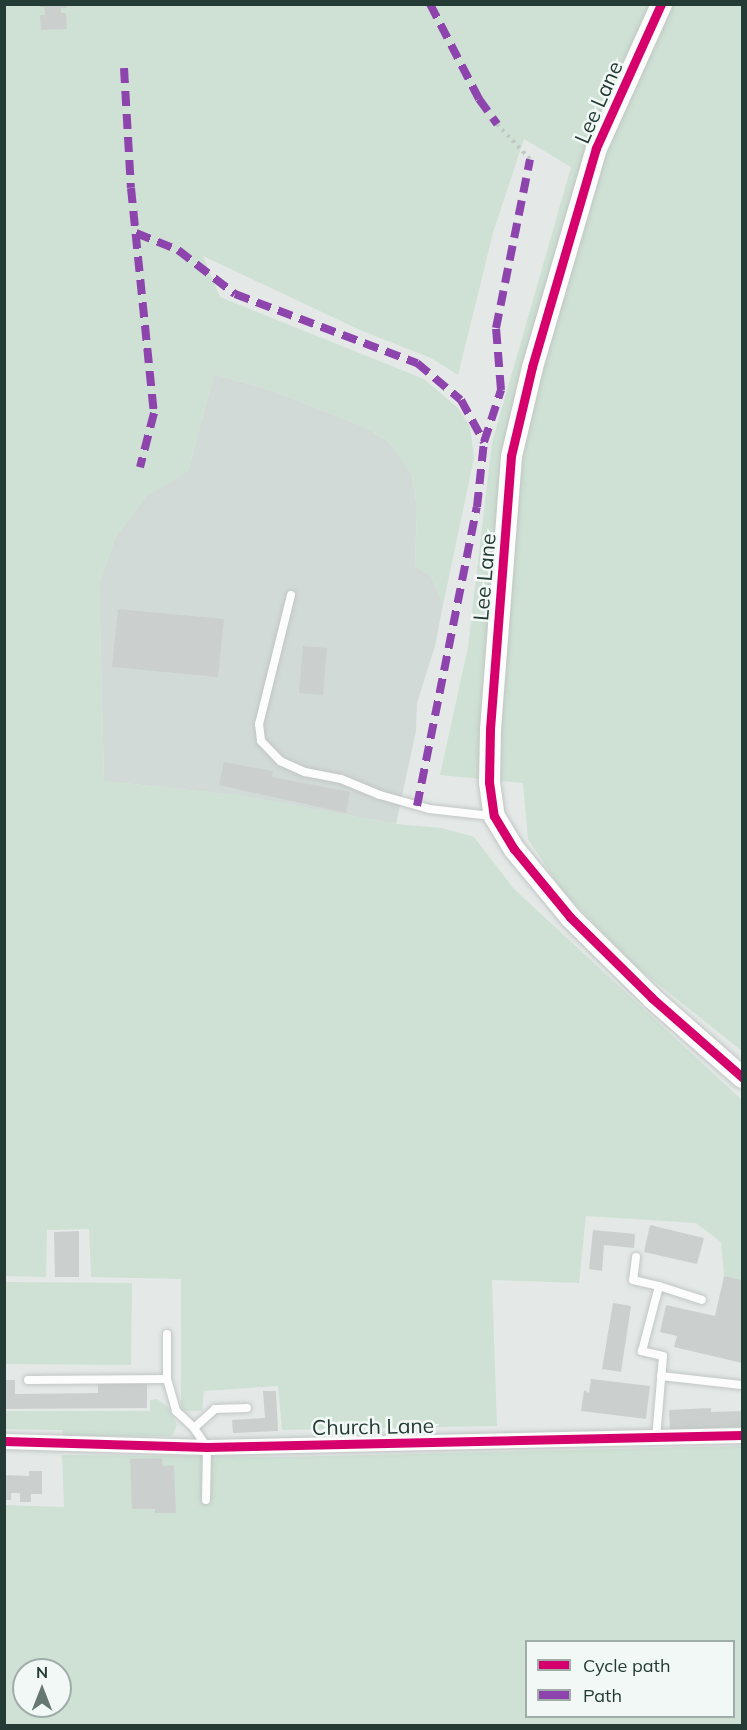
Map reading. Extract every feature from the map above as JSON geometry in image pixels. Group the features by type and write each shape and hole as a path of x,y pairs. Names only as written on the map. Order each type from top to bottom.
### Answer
{"street":[{"name":"Lee Lane","path":"661,4 596,148 532,367 511,456 490,729 489,782 494,816 514,849 570,917 652,998 742,1077"},
{"name":"Church Lane","path":"4,1441 207,1448 742,1435"}],"lane":[{"path":"291,595 259,724 261,741 280,761 305,772 341,779 380,795 429,809 494,816"},
{"path":"636,1257 633,1280 702,1300"},
{"path":"656,1438 663,1356 642,1352 659,1286"},
{"path":"167,1335 167,1378 176,1411 194,1428 207,1448 206,1500"},
{"path":"661,1376 741,1385"},
{"path":"28,1380 167,1378"},
{"path":"194,1428 215,1409 247,1407"}],"path":[{"path":"497,124 530,159"}],"shaded area":[{"path":"214,374 274,391 367,428 390,443 412,475 417,507 415,566 431,576 443,605 435,646 417,703 416,731 396,824 237,795 104,781 99,583 116,536 155,485 188,471"}],"green space":[{"path":"5,5 742,5 742,1051 634,965 561,889 528,839 523,783 440,775 468,647 492,443 571,167 524,139 493,233 458,375 431,358 360,330 203,256 220,297 424,379 458,408 470,427 474,458 443,605 431,576 415,566 417,507 412,475 390,443 367,428 274,391 214,374 188,471 146,497 116,536 99,583 104,781 237,795 396,824 442,828 474,837 514,889 742,1100 742,1280 724,1276 721,1242 696,1223 586,1216 579,1283 492,1280 497,1426 282,1430 278,1386 204,1391 202,1411 181,1411 181,1279 91,1277 89,1229 47,1230 46,1277 5,1276"},
{"path":"5,1282 132,1283 131,1365 5,1364"},
{"path":"157,1399 168,1407 177,1425 172,1436 63,1436 62,1430 5,1429 5,1411 150,1411 150,1400"},
{"path":"742,1446 742,1725 5,1725 5,1505 64,1507 62,1455 281,1457"}],"building":[{"path":"40,4 67,4 67,8 61,8 61,13 66,13 67,29 41,30 40,15 45,15 44,7 40,7"},
{"path":"118,609 224,619 218,677 112,667"},
{"path":"303,646 327,648 323,695 299,693"},
{"path":"224,762 273,771 272,777 350,792 346,813 219,785"},
{"path":"650,1225 704,1238 697,1264 644,1252"},
{"path":"593,1230 635,1234 634,1248 604,1245 602,1271 589,1269"},
{"path":"79,1231 79,1277 55,1277 54,1232"},
{"path":"724,1276 742,1280 742,1363 674,1347 677,1336 660,1332 666,1305 715,1316"},
{"path":"613,1303 631,1306 621,1372 602,1369"},
{"path":"591,1379 650,1386 646,1419 581,1411 584,1390 589,1393"},
{"path":"4,1380 15,1380 15,1394 98,1393 98,1382 147,1382 147,1408 4,1409"},
{"path":"263,1391 276,1391 278,1431 233,1433 232,1420 265,1418"},
{"path":"711,1408 711,1412 742,1411 742,1427 670,1430 669,1410"},
{"path":"162,1458 163,1466 174,1465 176,1513 155,1513 155,1509 132,1509 130,1459"},
{"path":"29,1471 42,1471 42,1494 31,1494 31,1502 20,1502 20,1493 11,1493 11,1500 4,1500 4,1475 29,1476"}],"marked path":[{"path":"430,4 479,99 497,124"},
{"path":"124,68 131,188 154,413 140,467"},
{"path":"417,806 477,507 484,442 501,390 496,328 530,159"},
{"path":"136,233 178,250 235,294 417,363 461,400 484,442"}],"cycle path":[{"path":"661,4 596,148 532,367 511,456 490,729 489,782 494,816 514,849 570,917 652,998 742,1077"},
{"path":"4,1441 207,1447 742,1435"}]}
